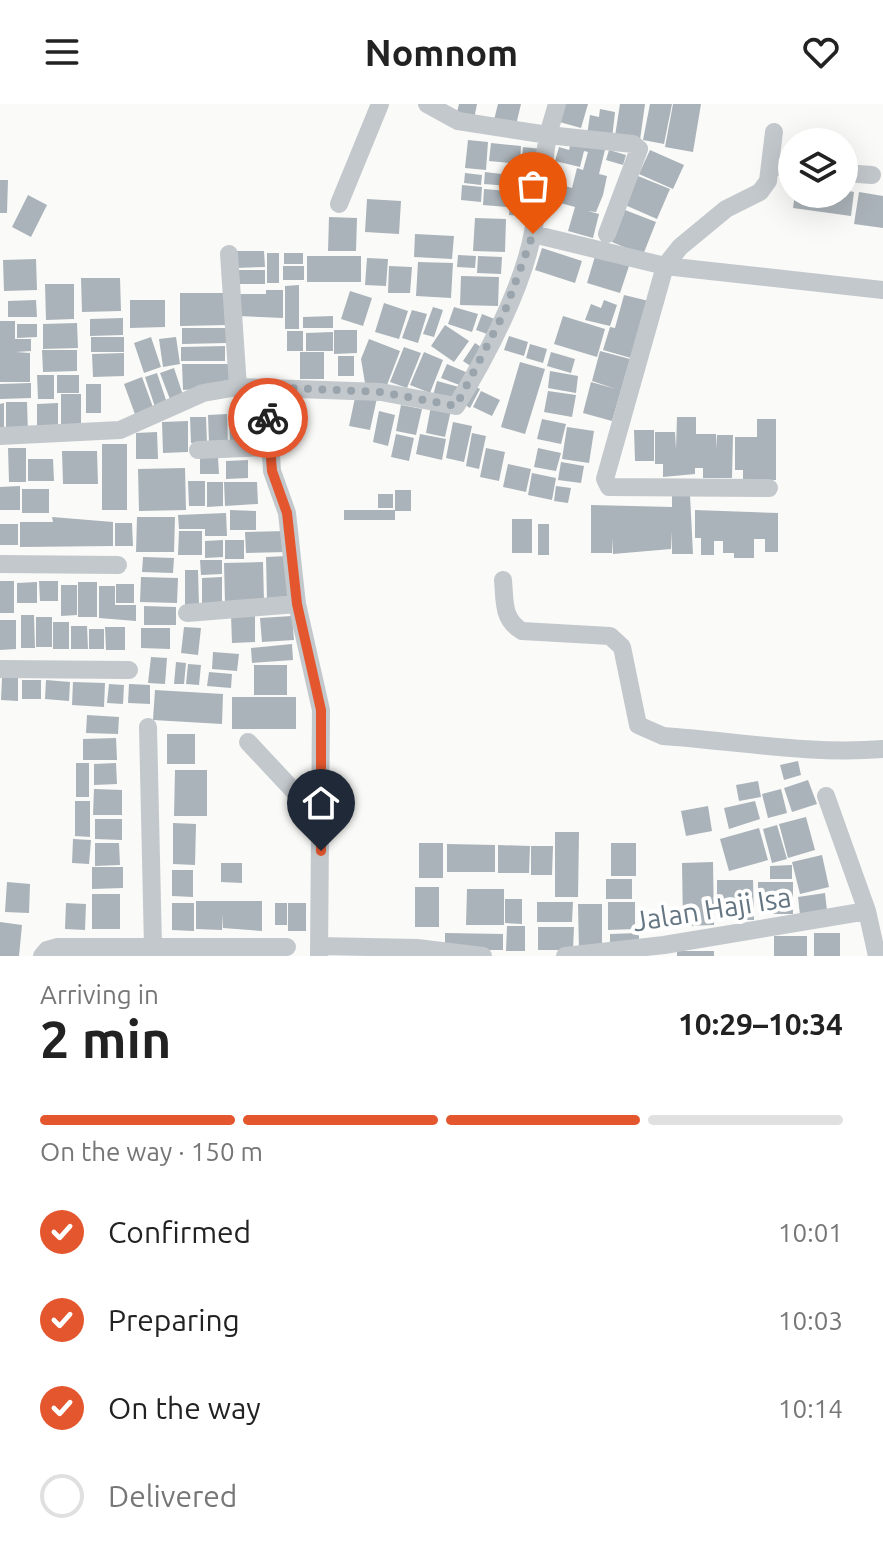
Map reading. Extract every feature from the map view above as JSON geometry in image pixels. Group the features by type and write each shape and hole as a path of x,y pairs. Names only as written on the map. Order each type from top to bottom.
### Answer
{"street":[{"path":"339,204 380,104"},
{"path":"427,104 458,121 633,144 639,149 607,234"},
{"path":"0,436 120,430 203,393 238,387 348,389 456,406 505,311 533,234 548,135 557,104"},
{"path":"769,488 605,484 665,266 680,247 726,209 760,192 771,166 774,132"},
{"path":"771,166 778,167"},
{"path":"858,174 872,175"},
{"path":"533,234 665,266 883,290"},
{"path":"229,254 238,387"},
{"path":"267,387 272,471 288,521 297,604 321,710 319,951 417,948 483,956"},
{"path":"198,450 269,447"},
{"path":"0,564 118,565"},
{"path":"503,580 506,617 510,624 522,631 616,640 622,647 638,725 646,730 663,736 784,745 834,753 883,749"},
{"path":"187,613 297,604"},
{"path":"0,669 129,670"},
{"path":"148,727 153,947"},
{"path":"248,742 321,820"},
{"path":"826,796 867,911 877,956"},
{"name":"Jalan Haji Isa","path":"565,956 694,941 867,911"},
{"path":"42,956 47,950 58,947 287,947"}],"building":[{"path":"459,104 477,104 474,119 456,116"},
{"path":"498,104 521,104 516,125 494,120"},
{"path":"560,104 588,104 581,128 556,121"},
{"path":"620,104 645,104 640,140 615,136"},
{"path":"650,104 672,104 664,144 643,140"},
{"path":"673,104 701,104 693,152 665,147"},
{"path":"600,109 615,112 612,139 587,135 590,115 599,117"},
{"path":"572,138 606,146 599,174 607,176 603,195 596,212 588,211 599,214 593,238 568,231 575,207 553,201 558,184 572,188 577,168 583,170 588,152 584,151 580,167 555,161 559,147 569,150"},
{"path":"468,140 488,142 486,170 465,168"},
{"path":"491,143 521,146 520,164 489,161"},
{"path":"523,147 541,149 539,168 521,167"},
{"path":"609,150 626,155 623,165 606,160"},
{"path":"650,150 684,165 673,189 639,174"},
{"path":"485,172 510,175 509,186 484,184"},
{"path":"465,173 482,175 481,185 464,183"},
{"path":"513,176 535,177 533,193 511,191"},
{"path":"638,176 670,189 657,219 625,205"},
{"path":"0,180 8,180 7,213 0,213"},
{"path":"462,185 482,187 481,202 461,200"},
{"path":"484,189 508,191 507,207 483,205"},
{"path":"859,192 883,196 883,228 854,224"},
{"path":"28,195 47,205 31,237 12,227"},
{"path":"511,195 533,197 531,217 509,215"},
{"path":"367,199 401,201 399,234 365,232"},
{"path":"793,208 852,208 851,216"},
{"path":"625,210 656,222 643,255 612,242"},
{"path":"329,217 357,218 356,251 328,251"},
{"path":"475,218 506,219 505,252 473,251"},
{"path":"415,234 454,236 452,259 414,257"},
{"path":"542,248 582,261 575,283 535,270"},
{"path":"235,251 264,251 265,267 235,268"},
{"path":"267,253 279,253 279,283 267,283"},
{"path":"284,253 303,253 303,264 284,264"},
{"path":"596,253 630,263 620,293 587,283"},
{"path":"458,255 476,256 475,268 457,267"},
{"path":"307,256 361,256 361,282 307,282"},
{"path":"478,256 502,257 501,274 477,273"},
{"path":"367,258 388,259 386,286 365,285"},
{"path":"36,259 37,290 4,291 3,260"},
{"path":"418,262 453,263 451,298 416,296"},
{"path":"283,266 304,266 304,280 283,280"},
{"path":"389,266 412,267 410,293 388,293"},
{"path":"236,270 265,270 265,284 236,284"},
{"path":"461,276 499,277 498,306 460,305"},
{"path":"81,278 120,278 121,311 82,312"},
{"path":"45,284 74,284 74,319 46,320"},
{"path":"299,285 299,329 285,329 285,286"},
{"path":"266,290 283,290 283,318 238,316 238,294 266,294"},
{"path":"350,291 372,298 363,326 341,319"},
{"path":"180,293 227,293 228,325 180,326"},
{"path":"624,295 653,302 631,358 603,350 610,327 615,328"},
{"path":"36,300 37,317 8,317 8,301"},
{"path":"130,300 165,300 165,327 130,328"},
{"path":"604,300 617,305 610,326 585,320 591,304 601,308"},
{"path":"384,303 408,311 399,339 375,332"},
{"path":"433,307 443,310 434,337 423,334"},
{"path":"454,307 478,314 472,332 448,324"},
{"path":"412,310 427,314 418,343 402,338"},
{"path":"482,314 497,320 490,335 476,330"},
{"path":"333,316 333,328 303,328 303,317"},
{"path":"563,316 605,329 597,357 554,344"},
{"path":"123,318 123,335 90,336 90,319"},
{"path":"0,321 15,321 15,339 31,339 31,351 16,352 30,353 30,382 0,382"},
{"path":"77,323 78,348 43,349 43,324"},
{"path":"17,324 37,324 37,337 17,338"},
{"path":"445,325 469,341 454,362 431,346"},
{"path":"182,328 228,328 228,343 182,344"},
{"path":"334,330 357,330 357,353 334,354"},
{"path":"287,331 303,331 303,351 287,351"},
{"path":"333,332 333,351 306,351 306,333"},
{"path":"509,336 528,342 524,356 504,350"},
{"path":"91,337 124,337 124,352 91,352"},
{"path":"151,337 161,367 144,373 134,343"},
{"path":"176,337 180,364 163,367 159,339"},
{"path":"369,339 400,351 387,385 365,383 361,359"},
{"path":"475,343 484,349 472,367 463,361"},
{"path":"530,344 547,349 543,363 526,358"},
{"path":"225,346 225,361 181,361 181,347"},
{"path":"404,347 421,353 407,388 390,382"},
{"path":"42,350 77,350 77,371 43,372"},
{"path":"600,351 630,359 612,421 583,413 591,382 616,389 592,381"},
{"path":"300,352 324,352 324,379 300,379"},
{"path":"424,352 443,360 430,393 410,385"},
{"path":"551,352 575,359 571,373 547,366"},
{"path":"124,353 124,376 93,377 92,354"},
{"path":"338,356 354,356 354,376 338,376"},
{"path":"520,362 545,369 525,434 501,427"},
{"path":"182,364 230,364 230,387 183,390"},
{"path":"447,364 468,373 462,386 441,378"},
{"path":"174,368 184,398 171,402 160,373"},
{"path":"550,371 578,376 576,393 548,388"},
{"path":"157,373 168,406 156,410 145,377"},
{"path":"37,375 54,375 54,399 38,399"},
{"path":"57,375 79,375 79,393 57,393"},
{"path":"142,377 154,410 136,417 124,384"},
{"path":"437,381 459,387 453,405 432,399"},
{"path":"31,383 31,398 0,399 0,384"},
{"path":"86,384 101,384 101,413 86,413"},
{"path":"470,384 480,389 470,408 460,402"},
{"path":"481,391 500,400 492,416 473,407"},
{"path":"548,391 576,395 572,417 544,412"},
{"path":"356,393 377,398 370,430 349,426"},
{"path":"61,394 81,394 81,425 61,426"},
{"path":"6,402 27,402 28,434 6,434"},
{"path":"4,403 4,435 0,435 0,404"},
{"path":"58,403 58,429 37,430 37,404"},
{"path":"401,405 422,409 416,435 396,431"},
{"path":"431,406 451,410 445,437 426,433"},
{"path":"379,411 395,415 388,446 373,442"},
{"path":"266,412 266,440 230,444 229,414 248,413 250,431 249,413"},
{"path":"227,414 228,445 209,445 208,415"},
{"path":"190,417 206,417 207,443 191,443"},
{"path":"677,417 696,417 696,434 716,434 716,449 717,435 733,435 732,478 703,478 703,468 695,468 695,474 663,477 663,464 655,464 655,432 675,432 676,449"},
{"path":"542,419 566,424 561,444 537,439"},
{"path":"757,419 776,419 776,480 743,480 743,470 735,470 735,437 757,437"},
{"path":"188,421 188,452 163,453 162,422"},
{"path":"453,422 472,426 464,462 446,458"},
{"path":"567,427 594,431 589,463 562,459"},
{"path":"634,430 654,430 654,461 635,461"},
{"path":"157,432 158,459 136,459 136,433"},
{"path":"472,433 486,436 479,469 466,466"},
{"path":"396,434 414,438 409,461 391,457"},
{"path":"420,434 446,439 442,460 416,454"},
{"path":"102,444 127,444 127,510 102,510"},
{"path":"8,448 26,448 26,482 9,482"},
{"path":"486,448 505,452 499,481 480,477"},
{"path":"538,448 561,453 556,471 534,467"},
{"path":"62,451 97,451 98,484 63,484"},
{"path":"218,457 219,474 200,474 200,458"},
{"path":"28,459 53,459 54,481 28,481"},
{"path":"248,460 248,478 226,479 226,461"},
{"path":"561,462 584,466 581,483 558,480"},
{"path":"508,464 531,469 526,492 503,487"},
{"path":"185,468 186,510 139,511 138,469"},
{"path":"532,473 556,478 552,500 528,495"},
{"path":"188,481 205,481 205,506 189,506"},
{"path":"207,482 223,482 223,506 207,507"},
{"path":"224,482 257,482 258,504 225,506"},
{"path":"20,486 20,510 0,510 0,487"},
{"path":"556,486 571,488 568,503 554,501"},
{"path":"22,489 49,489 49,513 22,513"},
{"path":"395,490 411,490 411,511 395,511"},
{"path":"378,494 393,494 393,508 378,508"},
{"path":"672,495 690,495 693,554 672,554 672,531 671,549 613,554 612,538 612,553 591,553 591,505 672,507"},
{"path":"230,510 256,511 256,530 230,530"},
{"path":"344,510 395,510 395,520 344,520"},
{"path":"695,510 778,513 778,552 765,552 765,539 754,539 754,558 734,558 734,553 723,553 723,541 714,541 714,555 701,555 701,538 695,538"},
{"path":"226,513 227,536 205,536 205,529 179,529 178,515"},
{"path":"52,517 113,522 113,546 20,547 20,522 53,522"},
{"path":"137,517 175,517 174,552 136,552"},
{"path":"512,519 532,519 532,553 512,553"},
{"path":"115,523 132,523 133,546 115,546"},
{"path":"0,524 18,524 18,545 0,545"},
{"path":"538,524 549,524 549,555 538,555"},
{"path":"179,531 202,531 202,555 178,555"},
{"path":"288,531 288,552 246,553 245,532"},
{"path":"223,540 223,557 205,558 205,541"},
{"path":"225,540 244,540 244,559 225,559"},
{"path":"287,556 288,602 267,602 266,557"},
{"path":"143,557 174,558 173,573 142,572"},
{"path":"200,560 222,560 222,574 201,575"},
{"path":"263,562 264,602 225,603 224,563"},
{"path":"185,570 198,570 199,606 185,606"},
{"path":"141,577 178,578 177,603 140,602"},
{"path":"222,577 222,606 202,606 202,578"},
{"path":"0,581 14,581 14,613 0,613"},
{"path":"39,581 58,581 58,601 40,601"},
{"path":"37,582 37,603 17,603 17,583"},
{"path":"78,582 97,582 97,617 78,617"},
{"path":"116,584 134,584 134,603 116,603"},
{"path":"61,585 77,585 77,615 61,616"},
{"path":"99,586 115,586 115,605 136,605 136,621 99,618"},
{"path":"144,606 176,607 176,625 144,625"},
{"path":"255,614 255,642 232,643 231,615"},
{"path":"21,615 34,615 35,648 21,648"},
{"path":"292,616 294,640 262,642 260,618"},
{"path":"36,617 52,617 52,647 36,647"},
{"path":"0,620 16,620 16,649 0,650"},
{"path":"53,622 69,622 69,649 53,649"},
{"path":"71,626 87,626 88,649 71,649"},
{"path":"105,627 125,627 125,650 106,650"},
{"path":"184,627 201,628 198,655 181,653"},
{"path":"141,628 170,628 170,649 141,648"},
{"path":"89,629 104,629 104,649 89,649"},
{"path":"292,644 293,660 252,663 251,648"},
{"path":"213,652 239,654 237,671 212,669"},
{"path":"151,657 167,658 165,684 148,683"},
{"path":"176,662 186,663 184,684 174,684"},
{"path":"188,664 201,665 199,685 186,684"},
{"path":"254,665 287,665 287,695 254,695"},
{"path":"209,672 232,674 231,688 207,686"},
{"path":"2,678 18,678 18,701 1,700"},
{"path":"22,680 41,680 41,699 22,699"},
{"path":"46,680 70,682 69,701 45,699"},
{"path":"73,682 105,683 104,707 72,705"},
{"path":"109,684 124,685 123,704 107,703"},
{"path":"129,684 150,685 150,704 128,703"},
{"path":"155,690 223,694 222,724 153,720"},
{"path":"232,697 296,697 296,729 232,729"},
{"path":"87,715 119,717 118,734 86,733"},
{"path":"167,734 195,734 195,764 167,764"},
{"path":"116,738 117,760 83,760 83,739"},
{"path":"798,761 801,775 784,780 780,765"},
{"path":"76,763 89,763 89,797 76,797"},
{"path":"116,763 117,784 94,785 94,764"},
{"path":"175,770 207,770 207,816 174,816"},
{"path":"808,780 817,804 792,812 784,788"},
{"path":"758,781 761,797 739,801 736,785"},
{"path":"94,789 122,790 122,815 93,815"},
{"path":"781,789 787,813 768,818 762,794"},
{"path":"75,801 90,801 90,837 75,836"},
{"path":"755,801 760,819 729,829 724,808"},
{"path":"708,806 712,831 686,836 681,811"},
{"path":"806,817 815,850 788,858 779,824"},
{"path":"95,819 122,819 122,840 95,839"},
{"path":"173,823 196,824 195,865 173,864"},
{"path":"777,825 787,859 772,863 763,829"},
{"path":"759,828 768,860 729,871 720,839"},
{"path":"555,832 579,832 578,897 555,897"},
{"path":"73,839 91,840 89,864 72,863"},
{"path":"95,843 119,843 120,865 95,866"},
{"path":"419,843 443,843 443,878 419,878"},
{"path":"611,843 636,843 636,876 611,876"},
{"path":"447,844 495,845 495,872 447,872"},
{"path":"498,845 530,846 529,873 498,873"},
{"path":"531,846 553,846 552,875 531,875"},
{"path":"822,855 829,887 800,894 792,862"},
{"path":"713,862 714,925 683,926 682,863"},
{"path":"221,863 242,863 242,883 221,882"},
{"path":"792,865 792,879 770,879 770,866"},
{"path":"92,867 123,867 123,888 92,889"},
{"path":"172,870 193,870 193,897 172,896"},
{"path":"606,879 632,879 632,899 606,899"},
{"path":"717,880 753,880 754,920 717,920"},
{"path":"7,882 30,884 29,913 5,912"},
{"path":"758,882 793,882 793,914 758,914"},
{"path":"415,887 439,887 439,927 415,927"},
{"path":"467,889 504,889 504,925 466,925"},
{"path":"825,893 827,911 800,915 798,897"},
{"path":"92,894 120,894 120,929 92,929"},
{"path":"505,899 522,899 522,924 505,923"},
{"path":"196,901 262,901 262,931 223,928 223,914 222,930 196,929"},
{"path":"537,902 573,902 572,922 537,922"},
{"path":"608,902 635,902 635,929 608,930"},
{"path":"66,903 86,904 85,930 65,929"},
{"path":"172,903 194,903 194,931 172,930"},
{"path":"275,903 287,903 287,925 275,925"},
{"path":"288,903 306,903 306,931 288,931"},
{"path":"578,904 602,904 602,950 579,951"},
{"path":"0,922 22,925 19,956 0,956"},
{"path":"507,926 525,926 525,951 506,951"},
{"path":"538,927 574,927 573,950 538,950"},
{"path":"445,933 503,934 503,950 445,950"},
{"path":"639,933 639,946 610,946 610,934"},
{"path":"814,933 840,933 840,956 814,956"},
{"path":"774,936 807,936 807,956 774,956"},
{"path":"677,951 714,951 714,956 677,956"}],"way so far":[{"path":"268,418 267,387 381,392 456,406 505,311 533,234"}],"route":[{"path":"268,418 272,471 287,513 297,604 321,710 321,851"}]}
